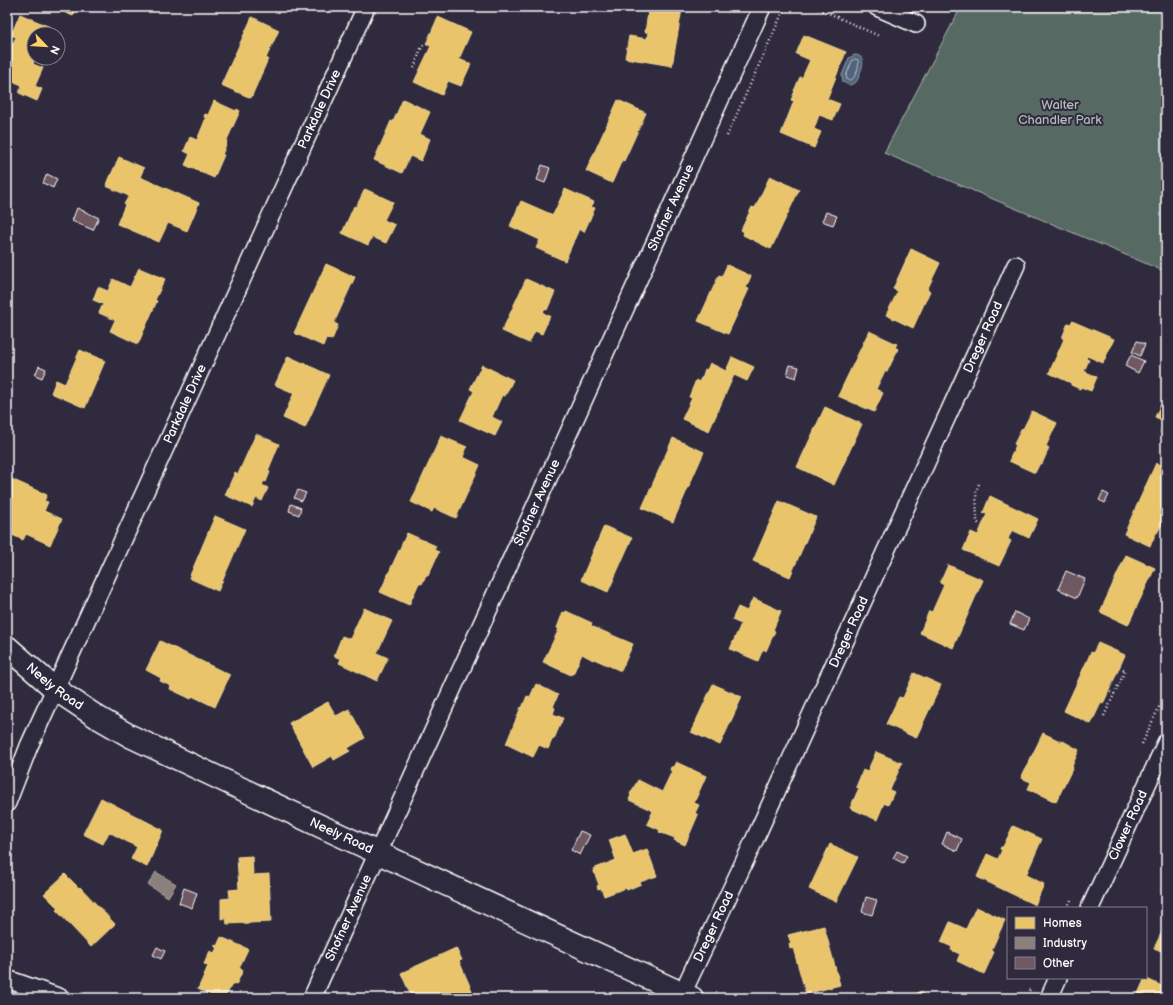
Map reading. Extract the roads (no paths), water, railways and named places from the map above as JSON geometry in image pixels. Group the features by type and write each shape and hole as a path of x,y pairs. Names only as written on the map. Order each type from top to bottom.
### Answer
{"street":[{"name":"Parkdale Drive","path":"7,803 29,746 366,7"},
{"name":"Shofner Avenue","path":"312,998 762,7"},
{"path":"878,7 916,24"},
{"name":"Dreger Road","path":"685,996 747,856 1016,265"},
{"name":"Neely Road","path":"7,648 55,689 130,736 685,996"},
{"name":"Clower Road","path":"1090,907 1166,743"},
{"path":"7,979 61,998"},
{"path":"1049,998 1058,979"}],"water":[{"path":"855,55 861,57 863,64 857,81 849,85 843,82 842,75 849,58"}],"park label":[{"name":"Walter Chandler Park","path":"1060,112"}]}
